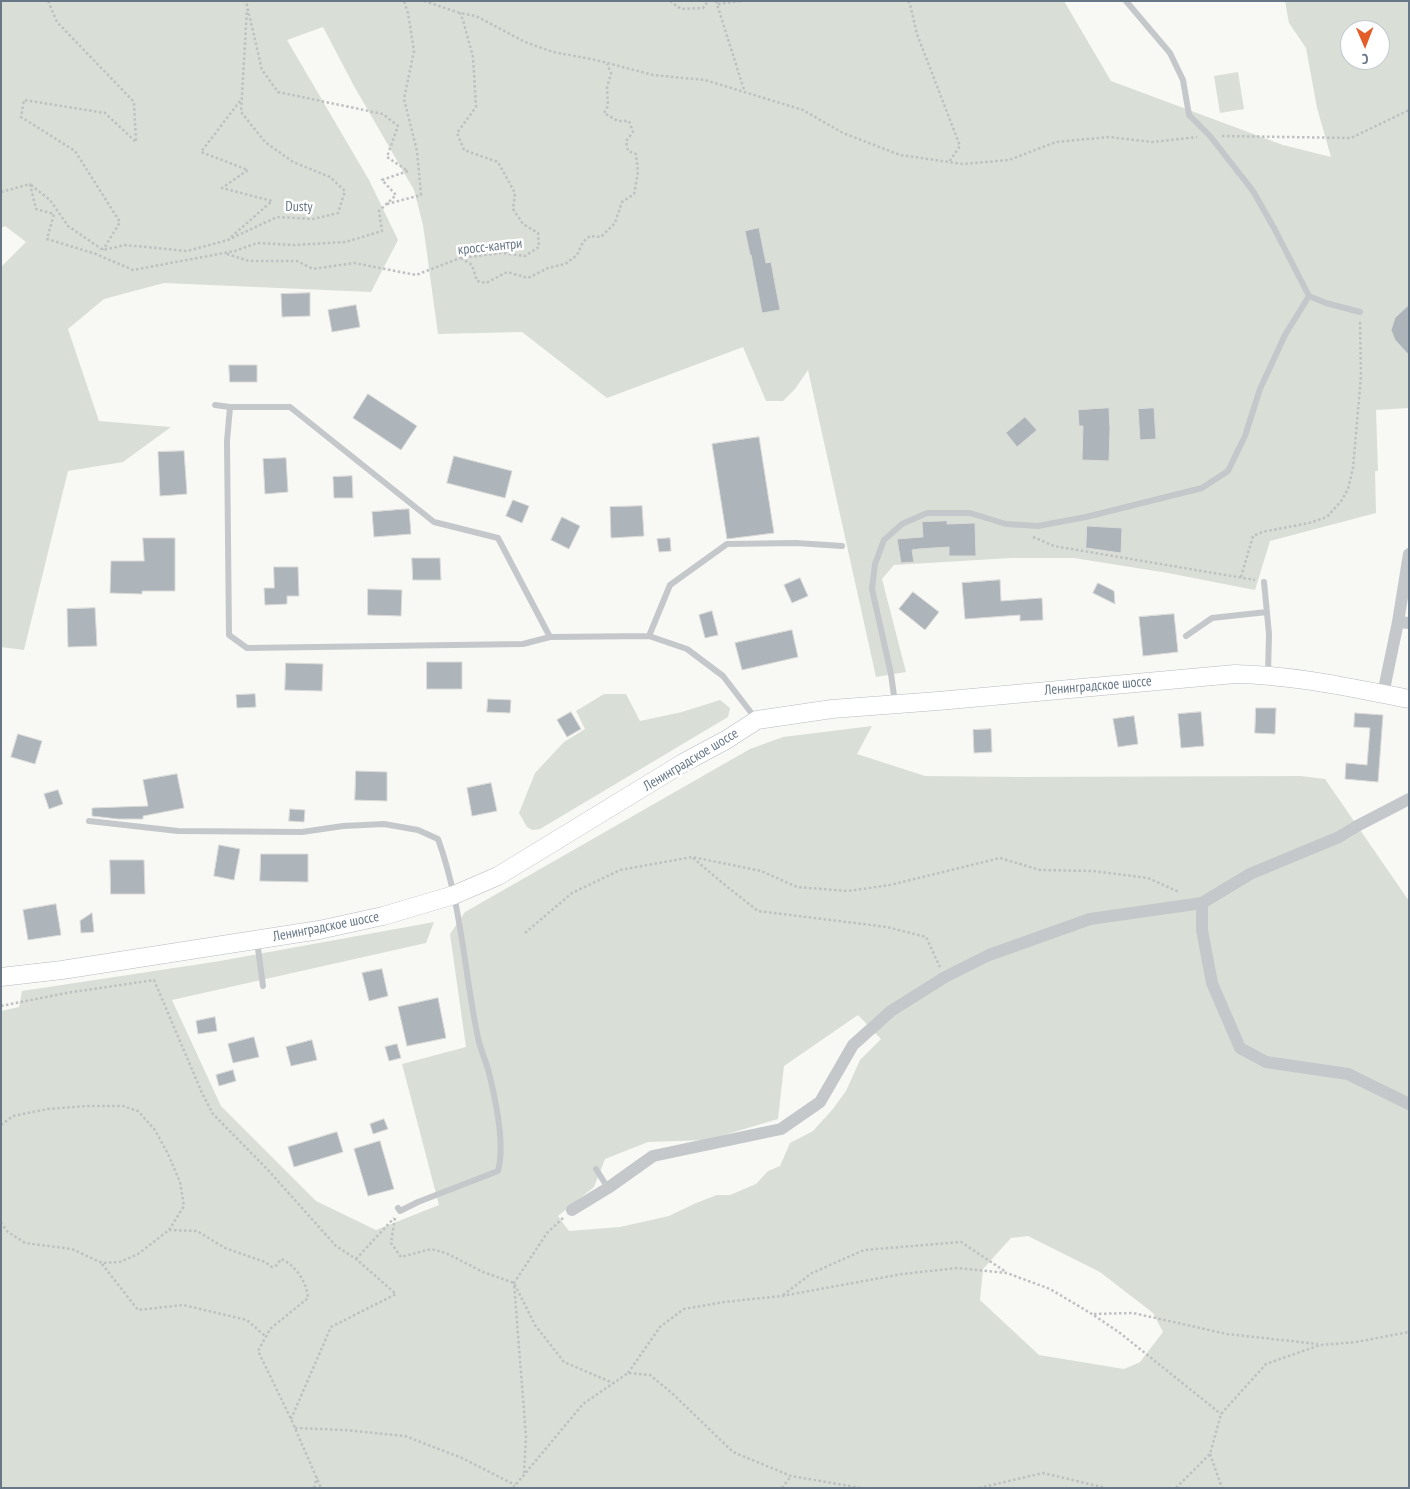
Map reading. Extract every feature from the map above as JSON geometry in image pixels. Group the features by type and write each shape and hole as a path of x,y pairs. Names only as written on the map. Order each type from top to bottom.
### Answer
{"main road":[{"name":"Ленинградское шоссе","path":"1,977 41,973 318,930 383,916 454,896 498,876 757,720 832,709 1235,674 1268,674 1306,679 1409,699"}],"street":[{"path":"1383,694 1404,622 1409,554"},
{"path":"572,1210 608,1188 653,1156 781,1129 820,1102 853,1044 891,1011 945,977 989,955 1090,919 1202,903 1250,874 1339,837 1409,799"},
{"path":"1202,903 1202,930 1212,983 1240,1048 1266,1062 1348,1074 1409,1104"}],"lane":[{"path":"1126,1 1170,53 1182,80 1190,115 1210,136 1253,191 1308,296 1360,312"},
{"path":"895,704 891,674 872,590 874,564 884,540 902,524 927,512 970,513 1006,524 1038,526 1086,517 1202,488 1228,471 1245,436 1260,389 1285,335 1308,296"},
{"path":"215,405 230,407 290,407 434,522 498,538 550,637"},
{"path":"230,407 226,441 229,635 247,648 523,644 550,637 649,636 687,649 723,676 757,720"},
{"path":"649,636 670,585 727,544 796,543 842,546"},
{"path":"1264,582 1269,648 1268,674"},
{"path":"1186,636 1212,618 1267,612"},
{"path":"90,821 178,831 302,832 344,826 384,824 418,830 438,839 446,860 454,896 477,1035 490,1076 500,1131 501,1159 498,1171 418,1202 400,1211 398,1208"},
{"path":"256,940 263,986"},
{"path":"596,1169 608,1188"}],"path":[{"path":"30,184 50,200 68,226 102,250 120,222 75,151 21,117 24,100 105,113 136,142 134,102 57,22 48,1"},
{"path":"30,184 36,209 54,214 47,240 96,254 133,270 236,251 257,243 294,245 346,242 382,230 379,211 396,195 382,180 408,171 388,157 398,126 383,114 278,92 262,70 246,1"},
{"path":"385,205 421,195 417,151 404,99 414,51 408,13 404,1"},
{"path":"424,1 460,13 476,16 525,42 553,52 653,75 705,80 803,110 843,134 900,155 963,164 1009,160 1056,142 1109,137 1152,142 1210,136 1351,138 1409,110"},
{"path":"670,1 681,8 703,8 708,1"},
{"path":"741,1 717,3 745,93"},
{"path":"908,1 917,34 960,146 949,162"},
{"name":"Dusty","path":"102,250 125,245 187,252 228,240 277,217 313,219 338,213 345,191 330,177 292,162 265,142 241,112 248,5"},
{"name":"кросс-кантри","path":"226,253 249,261 297,260 313,269 354,263 416,275 460,258 502,253 525,256 539,247 538,233 523,224 513,209 515,193 498,162 464,150 457,133 476,107 473,57 460,13"},
{"path":"460,258 472,265 477,281 486,283 507,272 528,278 548,268 565,264 577,255 583,242 590,236 601,237 615,223 622,202 634,194 638,172 636,154 628,151 626,141 633,132 629,121 618,121 604,113 608,106 607,88 611,73 607,63"},
{"path":"228,240 272,202 222,188 248,170 201,152 242,100"},
{"path":"1,192 30,184"},
{"path":"1241,577 1253,536 1262,532 1309,523 1327,517 1342,500 1348,489 1353,468 1361,376 1360,312"},
{"path":"1054,546 1264,582"},
{"path":"692,857 758,911 887,927 926,937 945,977"},
{"path":"525,933 572,893 620,870 692,857 761,872 797,887 848,891 890,885 1000,858 1040,870 1093,871 1148,878 1202,903"},
{"path":"1,1006 66,993 154,980 202,1093 213,1114 268,1170 336,1246 356,1259 396,1294 331,1327 291,1419"},
{"path":"1,1125 13,1116 48,1109 123,1106 138,1111 155,1130 180,1182 184,1206 169,1230 138,1254 120,1262 102,1263"},
{"path":"524,1474 526,1437 514,1283 547,1233 572,1210"},
{"path":"356,1259 395,1216 391,1243 401,1257 431,1249 446,1253 483,1272 514,1283 535,1325 564,1362 613,1383"},
{"path":"1,1223 8,1232 25,1243 72,1249 102,1263 138,1310 183,1305 247,1320 265,1336"},
{"path":"169,1230 197,1231 225,1248 264,1262 272,1267 277,1265 282,1259 290,1262 307,1288 308,1298 270,1329 258,1351 291,1419 321,1488"},
{"path":"782,1296 812,1273 864,1250 962,1242 1007,1273 1050,1289 1092,1314 1120,1333 1221,1414"},
{"path":"295,1428 344,1430 405,1436 462,1458 514,1486 583,1404 628,1373 660,1327 684,1309 724,1302 782,1296 902,1274 958,1268 1007,1273"},
{"path":"1092,1314 1133,1313 1227,1334 1320,1345 1356,1342 1409,1332"},
{"path":"1176,1488 1210,1454 1221,1414 1266,1364 1320,1345"},
{"path":"628,1373 650,1375 673,1394 733,1452 791,1476 861,1488"},
{"path":"1210,1454 1222,1488"},
{"path":"979,1488 1044,1473 1106,1488"},
{"path":"782,1488 791,1476"},
{"path":"314,1488 317,1477"}],"shaded area":[{"path":"1,1 1064,1 1111,81 1283,145 1331,157 1317,108 1306,48 1289,23 1285,1 1409,1 1409,408 1376,410 1378,471 1375,471 1376,513 1270,541 1255,590 1168,573 1074,558 1011,558 894,565 882,579 906,672 876,677 808,370 795,389 783,401 766,401 743,347 607,398 522,332 438,334 423,225 414,190 354,86 323,27 287,40 369,180 398,240 371,292 164,283 104,299 68,329 99,421 171,427 123,462 68,471 24,650 1,647 1,267 26,242 5,226 1,228"},
{"path":"1238,72 1244,109 1220,113 1214,76"},
{"path":"604,694 626,694 640,721 682,712 720,700 730,708 728,717 540,829 532,830 527,827 519,813 535,773 564,742 585,729 576,711"},
{"path":"872,726 857,754 925,776 1301,776 1325,779 1409,901 1409,1488 1,1488 1,1011 19,1007 22,991 220,961 434,922 426,943 172,1000 221,1106 316,1201 376,1230 439,1205 402,1064 466,1047 450,934 465,912 750,749 783,737","holes":["858,1015 881,1039 860,1060 846,1091 832,1110 813,1131 790,1143 780,1166 768,1171 756,1184 730,1195 717,1195 669,1216 620,1227 569,1231 558,1216 594,1187 605,1159 648,1142 707,1140 778,1119 784,1066","1028,1236 1100,1272 1153,1313 1163,1332 1140,1362 1124,1369 1039,1355 980,1300 983,1269 1011,1238"]}],"building":[{"path":"759,228 766,263 771,262 780,310 762,313 745,231"},
{"path":"310,293 310,316 282,317 281,294"},
{"path":"356,305 360,327 332,332 328,310"},
{"path":"1409,305 1409,355 1395,340 1391,330 1395,318"},
{"path":"229,365 257,365 257,382 230,382"},
{"path":"368,394 417,426 401,450 353,418"},
{"path":"1109,408 1109,461 1082,460 1083,426 1079,426 1078,410"},
{"path":"1154,408 1156,439 1140,440 1138,409"},
{"path":"1025,417 1037,430 1017,447 1006,433"},
{"path":"759,437 774,533 727,539 712,444"},
{"path":"184,451 187,494 160,496 158,452"},
{"path":"454,456 512,471 505,498 447,483"},
{"path":"286,458 288,492 265,494 263,459"},
{"path":"352,476 353,498 334,498 333,477"},
{"path":"513,500 529,506 522,523 506,516"},
{"path":"642,506 644,536 611,538 610,507"},
{"path":"409,509 411,534 374,537 372,512"},
{"path":"562,517 580,526 569,549 551,540"},
{"path":"947,521 947,524 975,523 976,556 949,556 949,547 918,549 912,550 914,562 901,563 897,539 923,537 922,522"},
{"path":"1087,526 1122,528 1121,553 1086,548"},
{"path":"143,538 175,538 175,591 142,591 142,594 110,593 111,561 144,561"},
{"path":"670,538 671,551 659,552 657,539"},
{"path":"412,558 440,558 441,580 413,580"},
{"path":"274,567 298,567 299,596 287,596 287,604 265,605 264,588 274,588"},
{"path":"800,578 808,596 792,603 784,585"},
{"path":"1000,580 1001,601 1042,598 1043,620 1020,621 1020,615 965,619 962,583"},
{"path":"1098,583 1114,591 1115,604 1093,593"},
{"path":"368,589 402,590 401,616 368,615"},
{"path":"913,592 939,612 925,630 899,609"},
{"path":"95,608 97,646 68,647 67,609"},
{"path":"712,611 718,635 705,638 699,615"},
{"path":"1174,614 1178,652 1143,656 1139,617"},
{"path":"792,630 798,657 742,670 735,643"},
{"path":"427,662 462,662 462,689 427,689"},
{"path":"286,663 323,664 322,691 285,690"},
{"path":"255,694 256,707 237,708 236,695"},
{"path":"488,699 511,700 510,713 487,712"},
{"path":"1256,708 1276,708 1275,734 1255,733"},
{"path":"571,712 581,729 567,737 557,720"},
{"path":"1201,712 1204,746 1181,748 1178,714"},
{"path":"1355,713 1383,715 1378,782 1345,779 1346,763 1367,765 1370,728 1354,727"},
{"path":"1134,716 1138,744 1118,747 1113,719"},
{"path":"991,729 992,752 974,753 973,730"},
{"path":"18,734 42,741 35,764 11,757"},
{"path":"356,771 387,772 387,801 355,800"},
{"path":"177,774 184,808 143,816 143,819 92,816 92,808 148,806 143,780"},
{"path":"491,783 497,811 472,816 467,788"},
{"path":"58,790 63,804 49,809 44,794"},
{"path":"290,809 305,810 304,822 289,821"},
{"path":"219,845 240,849 234,880 214,876"},
{"path":"261,854 308,854 308,882 260,881"},
{"path":"110,860 144,860 145,894 111,894"},
{"path":"56,904 61,935 28,940 23,910"},
{"path":"92,913 94,932 81,933 80,921"},
{"path":"382,969 388,996 369,1001 362,973"},
{"path":"438,998 446,1038 407,1046 398,1007"},
{"path":"215,1017 217,1031 198,1034 196,1021"},
{"path":"254,1037 259,1057 233,1063 228,1044"},
{"path":"312,1040 317,1060 291,1066 286,1047"},
{"path":"397,1044 401,1058 389,1061 385,1047"},
{"path":"233,1070 236,1081 219,1086 216,1075"},
{"path":"384,1119 388,1129 373,1134 370,1124"},
{"path":"337,1132 343,1152 294,1167 288,1147"},
{"path":"380,1141 394,1189 368,1196 354,1149"}]}
